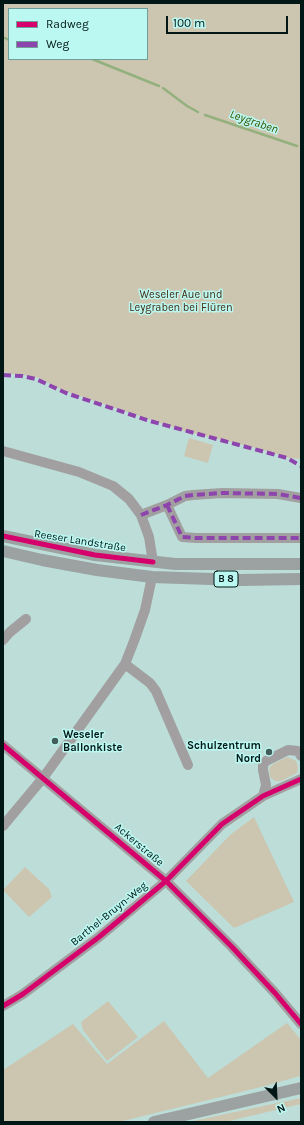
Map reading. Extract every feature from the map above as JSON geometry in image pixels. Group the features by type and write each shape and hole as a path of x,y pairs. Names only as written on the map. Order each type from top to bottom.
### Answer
{"main road":[{"name":"Reeser Landstraße","path":"3,536 95,555 153,562 175,564 301,564"},
{"name":"B 8","path":"3,550 42,560 97,570 152,577 241,580 301,579"},
{"path":"152,577 153,562"},
{"path":"154,1122 301,1088"}],"street":[{"path":"3,451 78,472 114,486 129,499 141,515 149,538 153,562"},
{"path":"141,515 185,496 193,495 222,493 278,494 301,498"},
{"path":"167,505 182,537 301,538"},
{"path":"3,826 43,778 125,664 145,610 152,577"},
{"path":"3,640 26,619"},
{"path":"125,664 150,683 156,691 188,765"},
{"name":"Ackerstraße","path":"3,744 166,881 232,948 301,1024"},
{"path":"263,796 266,785 263,765 266,761 288,750 298,751 301,756"},
{"name":"Barthel-Bruyn-Weg","path":"3,1006 23,994 99,938 166,881 222,824 263,796 301,779"}],"green space":[{"name":"Weseler Aue und Leygraben bei Flüren","path":"3,3 301,3 301,459 289,458 260,449 184,431 62,390 39,378 3,372"},
{"path":"189,438 213,445 208,463 184,456"},
{"path":"287,757 296,761 298,767 297,773 281,781 275,781 270,777 269,768 273,764"},
{"path":"254,817 294,902 234,928 186,881 230,835"},
{"path":"25,867 49,889 52,897 29,917 3,890"},
{"path":"108,1001 138,1037 107,1061 83,1030 81,1022"},
{"path":"164,1021 208,1078 287,1023 301,1040 301,1075 261,1087 119,1122 3,1122 3,1070 73,1024 107,1064"},
{"path":"301,1098 301,1104 225,1122 188,1122"}],"waterway":[{"name":"Leygraben","path":"3,37 8,40"},
{"name":"Leygraben","path":"94,60 159,86"},
{"name":"Leygraben","path":"163,88 187,106 198,112"},
{"name":"Leygraben","path":"205,115 297,146"}],"marked path":[{"path":"3,375 22,376 36,379 66,393 150,421 287,458 301,466"},
{"path":"141,515 185,496 193,495 222,493 278,494 301,498"},
{"path":"167,505 182,537 301,538"}],"cycle path":[{"path":"3,536 95,555 153,562"},
{"path":"3,745 166,881 232,947 275,993 301,1024"},
{"path":"3,1006 23,994 99,937 166,881 222,824 263,796 301,779"}],"place":[{"name":"Weseler Ballonkiste","path":"55,741"},
{"name":"Schulzentrum Nord","path":"269,752"}]}
